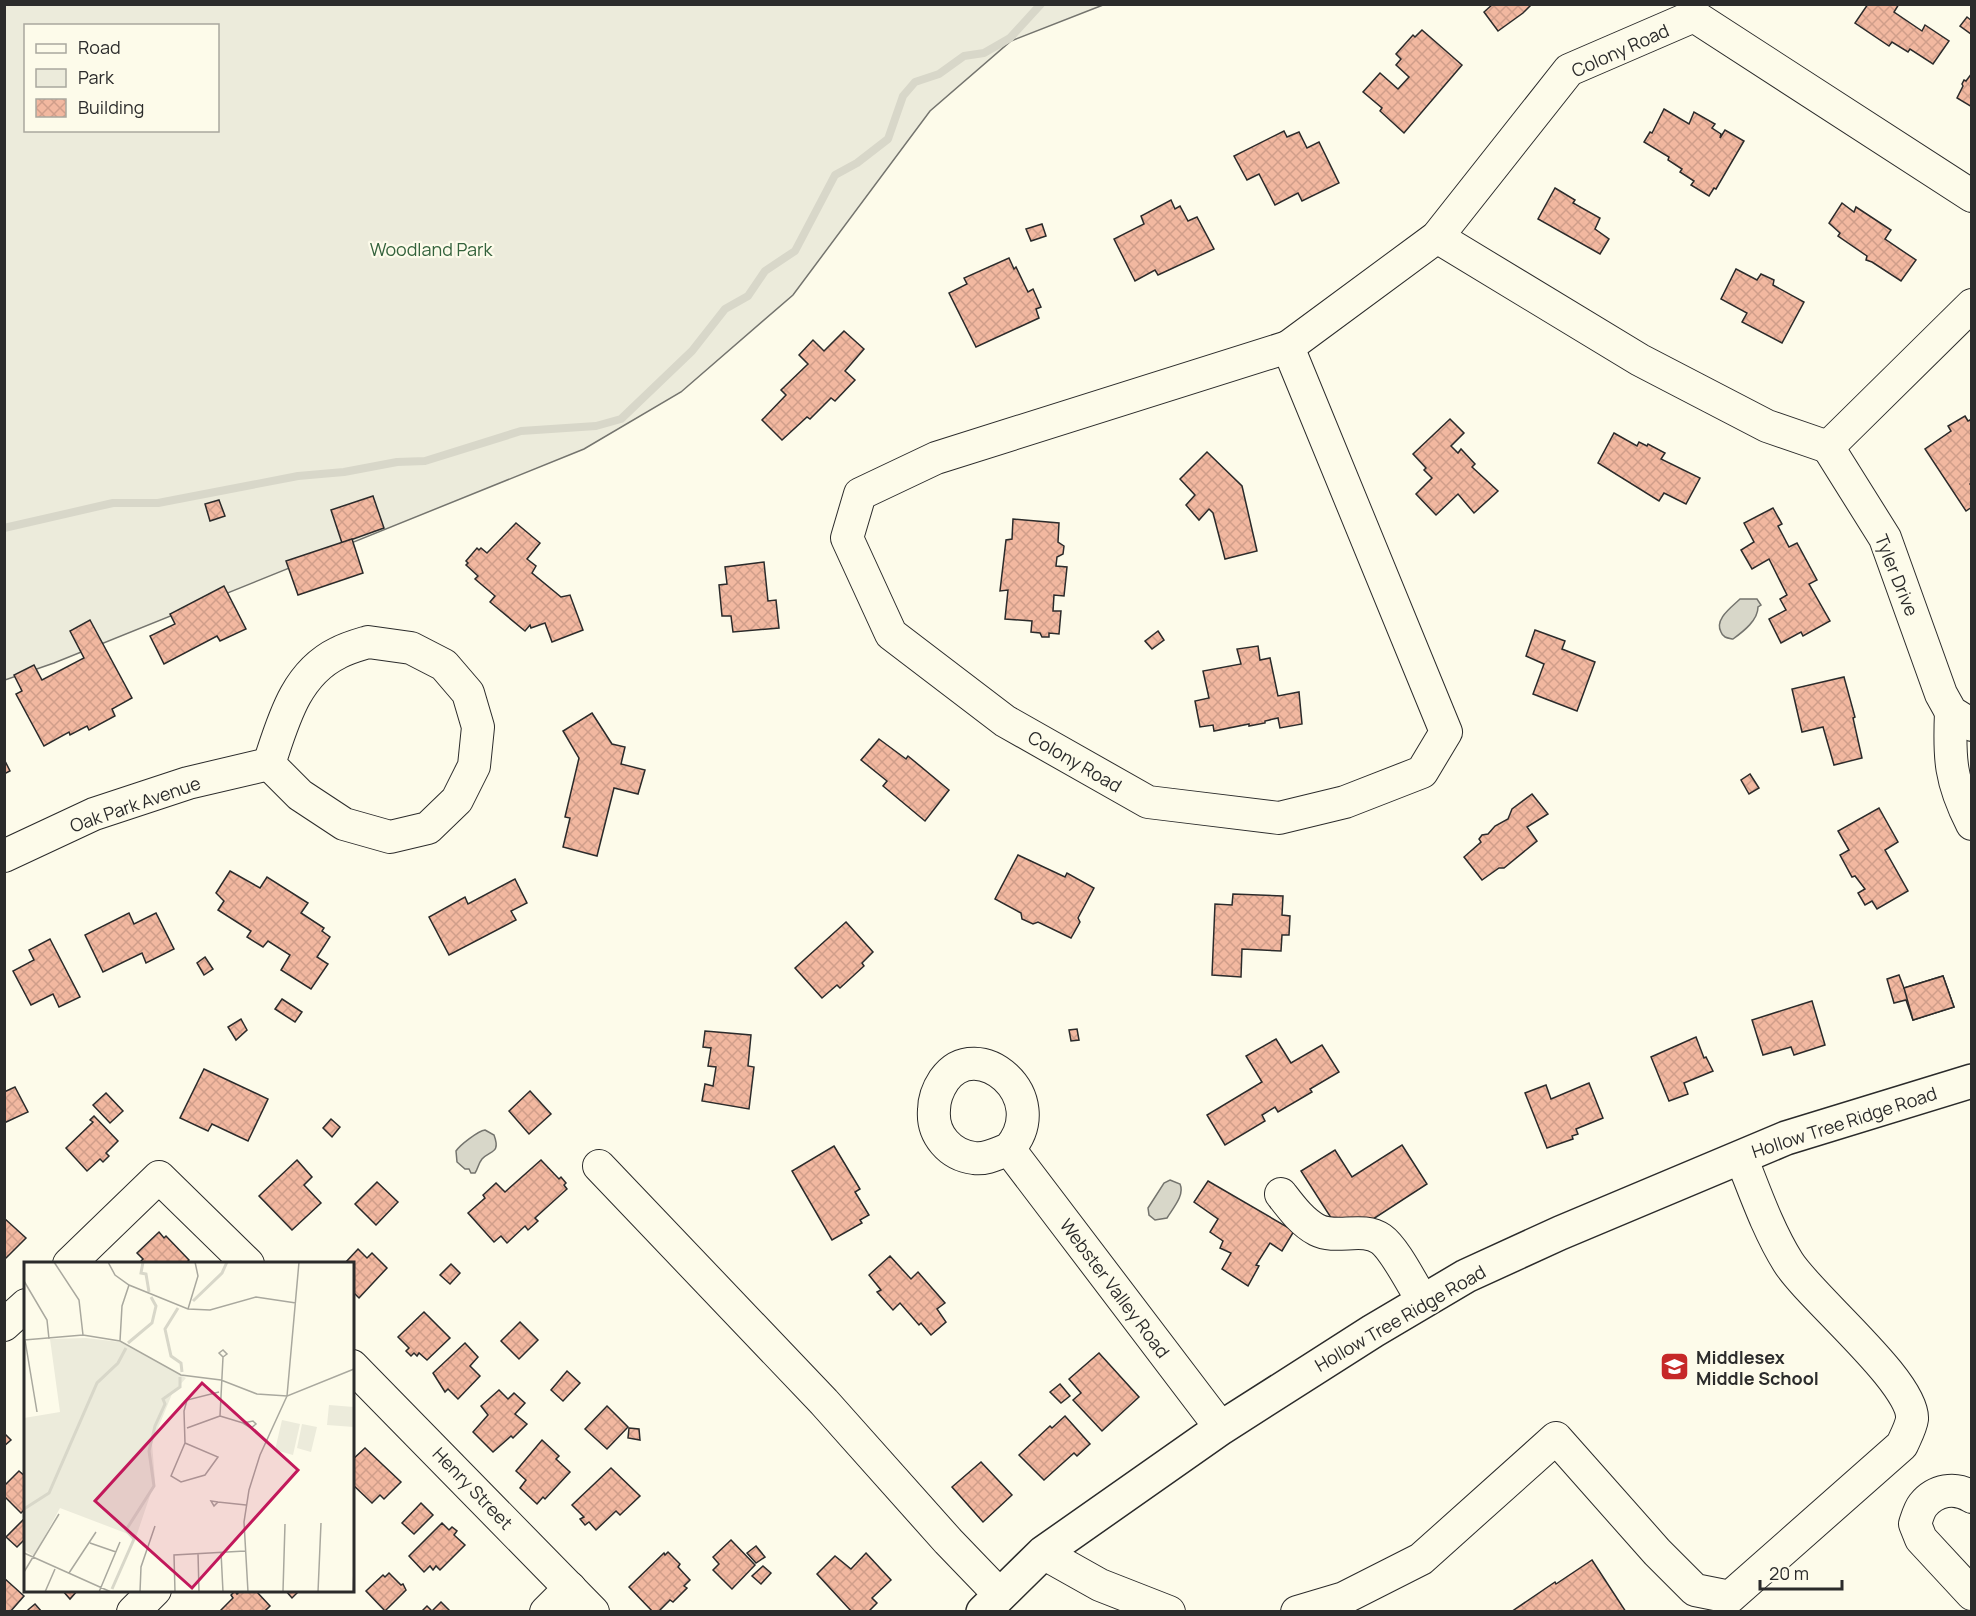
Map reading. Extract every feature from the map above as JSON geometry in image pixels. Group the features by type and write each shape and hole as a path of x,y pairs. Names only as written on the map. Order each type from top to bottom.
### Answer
{"main road":[{"name":"Hollow Tree Ridge Road","path":"991,1603 1043,1553 1221,1428 1373,1331 1466,1276 1560,1233 1786,1138 1971,1081"}],"street":[{"name":"Colony Road","path":"1288,347 1446,732 1422,772 1345,802 1279,818 1148,802 1005,721 891,634 847,538 860,494 936,458 1288,347 1437,237 1569,70 1694,16 1971,196"},
{"path":"1437,237 1640,360 1767,426 1828,447 1971,305"},
{"name":"Tyler Drive","path":"1828,447 1885,538 1941,694 1961,718 1949,753 1954,783 1971,824"},
{"path":"368,642 411,648 444,665 468,693 478,726 474,766 457,800 428,828 390,837 344,824 300,795 270,764 289,705 315,668 337,653 368,642"},
{"name":"Oak Park Avenue","path":"4,856 94,814 188,783 270,764"},
{"name":"Webster Valley Road","path":"1009,1149 1221,1428"},
{"path":"1297,1611 1344,1598 1421,1559 1556,1438 1657,1552 1695,1590 1730,1597 1902,1445 1912,1419 1905,1396 1874,1355 1789,1263 1759,1203 1741,1157"},
{"path":"599,1166 824,1402 948,1541 991,1603"},
{"path":"70,1262 159,1177 247,1262"},
{"path":"1281,1194 1296,1213 1317,1230 1328,1233 1368,1234 1382,1240 1423,1301"},
{"path":"4,1325 24,1307"},
{"name":"Henry Street","path":"359,1383 593,1611"},
{"path":"1971,1497 1953,1489 1935,1495 1921,1507 1915,1524 1921,1539 1971,1594"},
{"path":"1043,1553 1100,1585 1169,1611"},
{"path":"546,1611 570,1588"},
{"path":"133,1611 153,1592"}],"green space":[{"name":"Woodland Park","path":"4,5 1103,5 1011,41 930,111 793,295 681,392 584,449 54,663 5,680"}],"shaded area":[{"path":"1740,599 1757,599 1761,605 1753,621 1733,639 1723,635 1719,627 1725,614"},
{"path":"485,1130 494,1135 496,1146 494,1151 482,1159 475,1173 471,1173 469,1169 465,1169 457,1162 456,1151 469,1139"},
{"path":"1170,1180 1180,1184 1180,1197 1167,1218 1155,1220 1149,1215 1148,1208 1164,1183"}],"building":[{"path":"1493,4 1532,4 1498,31 1484,12"},
{"path":"1868,4 1899,4 1894,12 1922,31 1925,25 1949,41 1933,64 1910,49 1908,52 1892,42 1889,46 1855,23"},
{"path":"1967,17 1972,21 1971,34 1960,26"},
{"path":"1422,30 1462,65 1404,133 1380,111 1382,108 1363,92 1380,73 1398,89 1409,77 1396,65 1401,59 1396,54 1413,35 1415,37"},
{"path":"1972,73 1972,107 1957,98 1964,80 1966,81"},
{"path":"1664,109 1689,124 1694,112 1715,124 1712,128 1721,134 1720,138 1725,130 1744,141 1716,189 1714,188 1709,196 1691,185 1694,181 1680,172 1682,169 1668,160 1669,157 1644,142 1650,132 1652,133"},
{"path":"1284,131 1287,137 1299,132 1307,148 1319,142 1339,183 1302,201 1298,193 1275,205 1259,174 1247,180 1234,156"},
{"path":"1555,188 1575,200 1573,203 1600,218 1595,229 1609,239 1600,254 1538,219"},
{"path":"1171,200 1175,209 1180,206 1188,221 1197,217 1214,249 1158,275 1155,270 1135,281 1114,239 1144,224 1141,216"},
{"path":"1842,203 1854,212 1856,207 1891,230 1885,239 1916,260 1901,281 1866,260 1867,256 1838,236 1840,233 1829,223"},
{"path":"1042,224 1046,236 1031,241 1026,229"},
{"path":"1009,258 1028,292 1033,289 1041,307 1036,309 1039,318 976,347 949,293 967,284 964,278"},
{"path":"1736,269 1757,280 1761,274 1774,280 1773,285 1804,302 1782,343 1742,322 1747,313 1721,299"},
{"path":"844,331 864,349 845,371 855,380 835,401 831,398 810,419 807,417 782,440 762,420 786,395 781,390 808,364 799,355 813,340 824,351"},
{"path":"1965,416 1968,421 1972,419 1972,483 1970,484 1972,507 1966,511 1925,449 1951,431 1948,426"},
{"path":"1450,419 1464,433 1451,446 1458,453 1461,449 1475,464 1472,467 1498,491 1474,513 1458,494 1436,515 1416,494 1432,478 1413,454"},
{"path":"1614,433 1637,446 1639,442 1647,446 1648,444 1665,453 1661,459 1700,478 1686,504 1664,493 1659,501 1598,463"},
{"path":"1207,452 1242,486 1257,551 1225,559 1213,513 1209,509 1199,520 1186,505 1195,495 1180,479"},
{"path":"373,496 384,528 342,543 331,510"},
{"path":"219,500 225,516 210,521 205,504"},
{"path":"1773,508 1782,524 1778,526 1789,547 1797,543 1817,580 1809,584 1830,621 1803,636 1801,632 1781,643 1769,619 1786,610 1780,599 1787,595 1769,559 1752,569 1741,550 1754,542 1744,523"},
{"path":"1013,519 1059,523 1058,542 1064,546 1063,554 1057,557 1056,566 1067,567 1064,596 1054,595 1053,611 1061,611 1059,634 1049,633 1049,637 1042,637 1040,633 1031,632 1032,621 1005,619 1008,590 1000,591 1006,540 1012,539"},
{"path":"516,523 540,543 527,559 536,566 532,573 561,597 570,595 583,630 552,642 545,623 531,628 530,625 525,631 490,602 495,596 475,579 478,576 466,565 468,563 466,561 477,548 487,553"},
{"path":"352,539 363,573 298,595 286,561"},
{"path":"764,562 768,601 776,600 779,628 733,632 731,616 722,616 719,585 727,584 725,567"},
{"path":"224,586 246,629 220,641 217,636 164,664 150,636 175,624 170,614"},
{"path":"90,620 132,698 112,709 115,716 89,730 87,726 70,735 69,732 44,746 16,694 22,691 14,675 34,665 42,680 84,658 70,631"},
{"path":"1535,630 1565,641 1562,649 1595,662 1577,711 1533,694 1544,664 1526,656"},
{"path":"1158,631 1164,640 1152,649 1145,641"},
{"path":"1258,646 1260,660 1270,658 1278,696 1299,692 1302,724 1280,728 1278,718 1265,721 1265,723 1214,731 1213,725 1200,727 1195,701 1209,698 1203,671 1241,664 1237,649"},
{"path":"1844,677 1855,717 1853,718 1862,758 1834,765 1823,727 1802,732 1792,689"},
{"path":"592,713 612,744 625,747 621,764 645,770 638,794 614,788 597,856 563,847 570,818 565,817 579,758 563,731"},
{"path":"879,739 906,759 908,756 949,790 925,821 883,786 887,781 861,760"},
{"path":"4,759 10,771 4,774"},
{"path":"1750,774 1759,788 1749,794 1741,780"},
{"path":"1532,794 1548,814 1527,827 1537,841 1504,868 1499,868 1482,880 1464,857 1481,842 1479,839 1482,835 1488,834 1495,826 1508,819 1512,809"},
{"path":"1879,808 1898,842 1885,850 1908,891 1877,909 1872,901 1865,905 1858,893 1865,889 1855,876 1852,877 1840,855 1849,850 1838,831"},
{"path":"1018,855 1065,877 1067,873 1094,888 1078,918 1080,922 1071,938 1038,922 1033,924 1022,919 1021,913 995,899"},
{"path":"230,871 260,888 267,877 308,903 301,913 324,928 322,931 330,937 317,957 328,964 311,989 281,970 290,955 268,941 263,947 247,937 251,931 218,910 224,901 216,893"},
{"path":"515,879 527,903 511,911 516,920 449,955 429,917 465,897 468,904"},
{"path":"1233,894 1283,896 1282,915 1290,916 1289,935 1282,935 1281,951 1242,949 1241,977 1212,975 1215,904 1232,905"},
{"path":"129,913 134,924 156,913 174,949 146,963 142,953 103,972 85,935"},
{"path":"846,922 873,952 862,963 864,966 840,988 837,985 822,998 795,968"},
{"path":"50,939 80,997 59,1007 53,994 31,1005 13,971 34,960 29,950"},
{"path":"205,957 213,969 204,975 197,963"},
{"path":"1899,975 1904,988 1943,976 1954,1007 1913,1020 1906,1000 1894,1003 1887,979"},
{"path":"1943,976 1954,1007 1913,1020 1904,988"},
{"path":"282,999 302,1012 295,1022 275,1009"},
{"path":"1812,1001 1825,1045 1794,1055 1791,1047 1763,1055 1752,1020"},
{"path":"241,1019 247,1030 236,1040 228,1027"},
{"path":"1077,1029 1079,1040 1071,1041 1069,1030"},
{"path":"705,1031 751,1035 748,1066 754,1067 749,1109 702,1101 705,1084 713,1086 716,1067 708,1066 711,1048 703,1047"},
{"path":"1696,1037 1704,1058 1706,1057 1713,1071 1684,1083 1688,1094 1669,1101 1651,1057"},
{"path":"1276,1039 1291,1063 1322,1045 1339,1072 1310,1089 1312,1092 1278,1112 1275,1107 1262,1115 1265,1121 1225,1145 1207,1115 1262,1082 1246,1056"},
{"path":"204,1069 268,1099 248,1141 212,1124 208,1131 180,1118"},
{"path":"1589,1083 1603,1118 1576,1129 1578,1134 1572,1136 1573,1139 1547,1148 1525,1093 1546,1085 1551,1099"},
{"path":"15,1087 28,1112 4,1123 4,1092"},
{"path":"530,1091 551,1114 529,1134 509,1111"},
{"path":"106,1093 123,1111 110,1123 93,1105"},
{"path":"94,1116 118,1141 106,1153 109,1156 103,1162 100,1159 87,1171 66,1148 93,1122 90,1120"},
{"path":"331,1119 340,1127 332,1137 323,1128"},
{"path":"1402,1145 1427,1184 1344,1238 1301,1171 1335,1150 1352,1177"},
{"path":"834,1146 860,1189 855,1192 869,1215 860,1220 862,1223 832,1240 792,1171"},
{"path":"297,1160 312,1177 304,1185 321,1203 292,1230 259,1196"},
{"path":"541,1160 559,1179 561,1177 567,1189 535,1218 538,1221 528,1230 525,1226 507,1243 501,1236 494,1242 468,1213 485,1198 483,1195 496,1183 505,1192"},
{"path":"1208,1181 1294,1231 1282,1251 1270,1243 1256,1265 1259,1266 1248,1286 1222,1269 1231,1253 1220,1248 1223,1241 1210,1232 1218,1219 1194,1202"},
{"path":"377,1182 398,1202 376,1225 355,1204"},
{"path":"4,1218 26,1238 4,1260"},
{"path":"159,1232 164,1238 166,1236 189,1260 187,1262 142,1262 143,1259 137,1253"},
{"path":"358,1249 367,1258 372,1253 387,1268 359,1298 354,1293 354,1262 346,1262"},
{"path":"890,1256 911,1279 918,1272 945,1303 937,1309 946,1322 931,1335 900,1303 893,1310 877,1292 881,1290 869,1275"},
{"path":"451,1264 460,1273 450,1284 440,1275"},
{"path":"424,1312 450,1338 427,1360 419,1353 417,1356 414,1353 411,1356 406,1351 409,1348 398,1337"},
{"path":"520,1322 538,1340 519,1359 501,1341"},
{"path":"465,1343 478,1357 470,1366 480,1376 458,1399 448,1389 445,1392 433,1373"},
{"path":"1099,1353 1139,1397 1102,1431 1073,1400 1081,1393 1069,1379"},
{"path":"567,1371 580,1383 563,1401 551,1390"},
{"path":"1060,1384 1070,1396 1061,1403 1050,1392"},
{"path":"499,1390 508,1399 514,1393 525,1403 515,1414 527,1424 513,1438 511,1436 493,1452 473,1432 488,1415 481,1406"},
{"path":"607,1406 628,1427 607,1449 585,1429"},
{"path":"1065,1416 1090,1444 1077,1456 1074,1453 1044,1480 1019,1455 1050,1426 1052,1428"},
{"path":"629,1428 639,1429 640,1440 628,1438"},
{"path":"4,1433 11,1440 4,1446"},
{"path":"542,1440 559,1456 556,1459 570,1472 545,1499 543,1497 537,1504 520,1488 526,1480 516,1471"},
{"path":"365,1448 401,1482 384,1499 380,1495 372,1503 354,1486 354,1458"},
{"path":"981,1462 1012,1495 983,1522 952,1487"},
{"path":"611,1468 640,1496 620,1515 616,1511 596,1530 589,1522 585,1525 580,1519 584,1517 572,1505"},
{"path":"19,1471 24,1475 24,1510 21,1513 4,1496 4,1486"},
{"path":"421,1503 433,1515 414,1534 402,1523"},
{"path":"24,1521 24,1540 17,1547 6,1537"},
{"path":"442,1523 449,1530 452,1527 457,1531 454,1535 465,1545 440,1570 436,1566 433,1570 430,1566 424,1572 409,1556"},
{"path":"731,1540 755,1565 732,1589 713,1570 719,1564 713,1557"},
{"path":"756,1546 765,1557 756,1563 747,1553"},
{"path":"668,1552 680,1564 678,1567 690,1580 684,1586 687,1588 673,1602 670,1600 658,1612 653,1612 629,1587 664,1553 665,1555"},
{"path":"866,1553 891,1580 872,1598 877,1603 868,1612 852,1612 817,1574 835,1556 851,1569"},
{"path":"1592,1560 1626,1612 1511,1612 1555,1582 1556,1584"},
{"path":"763,1566 771,1573 761,1584 752,1576"},
{"path":"389,1573 401,1585 403,1584 406,1590 385,1611 366,1591 383,1575 385,1577"},
{"path":"4,1578 24,1596 10,1612 4,1612"},
{"path":"64,1592 76,1592 70,1599"},
{"path":"234,1592 237,1594 257,1592 270,1606 267,1612 219,1612 233,1598 231,1595"},
{"path":"287,1592 298,1592 292,1598"},
{"path":"441,1602 451,1612 421,1612 427,1606 432,1611"},
{"path":"35,1604 42,1612 26,1612 29,1609"}],"waterway":[{"path":"4,528 113,503 158,503 298,476 344,472 397,462 425,461 521,431 596,426 621,419 692,351 725,309 748,296 765,271 795,251 835,175 857,163 888,139 903,96 915,82 939,74 964,56 984,53 1010,38 1041,4"}],"place":[{"name":"Middlesex Middle School","path":"1675,1367"}]}
